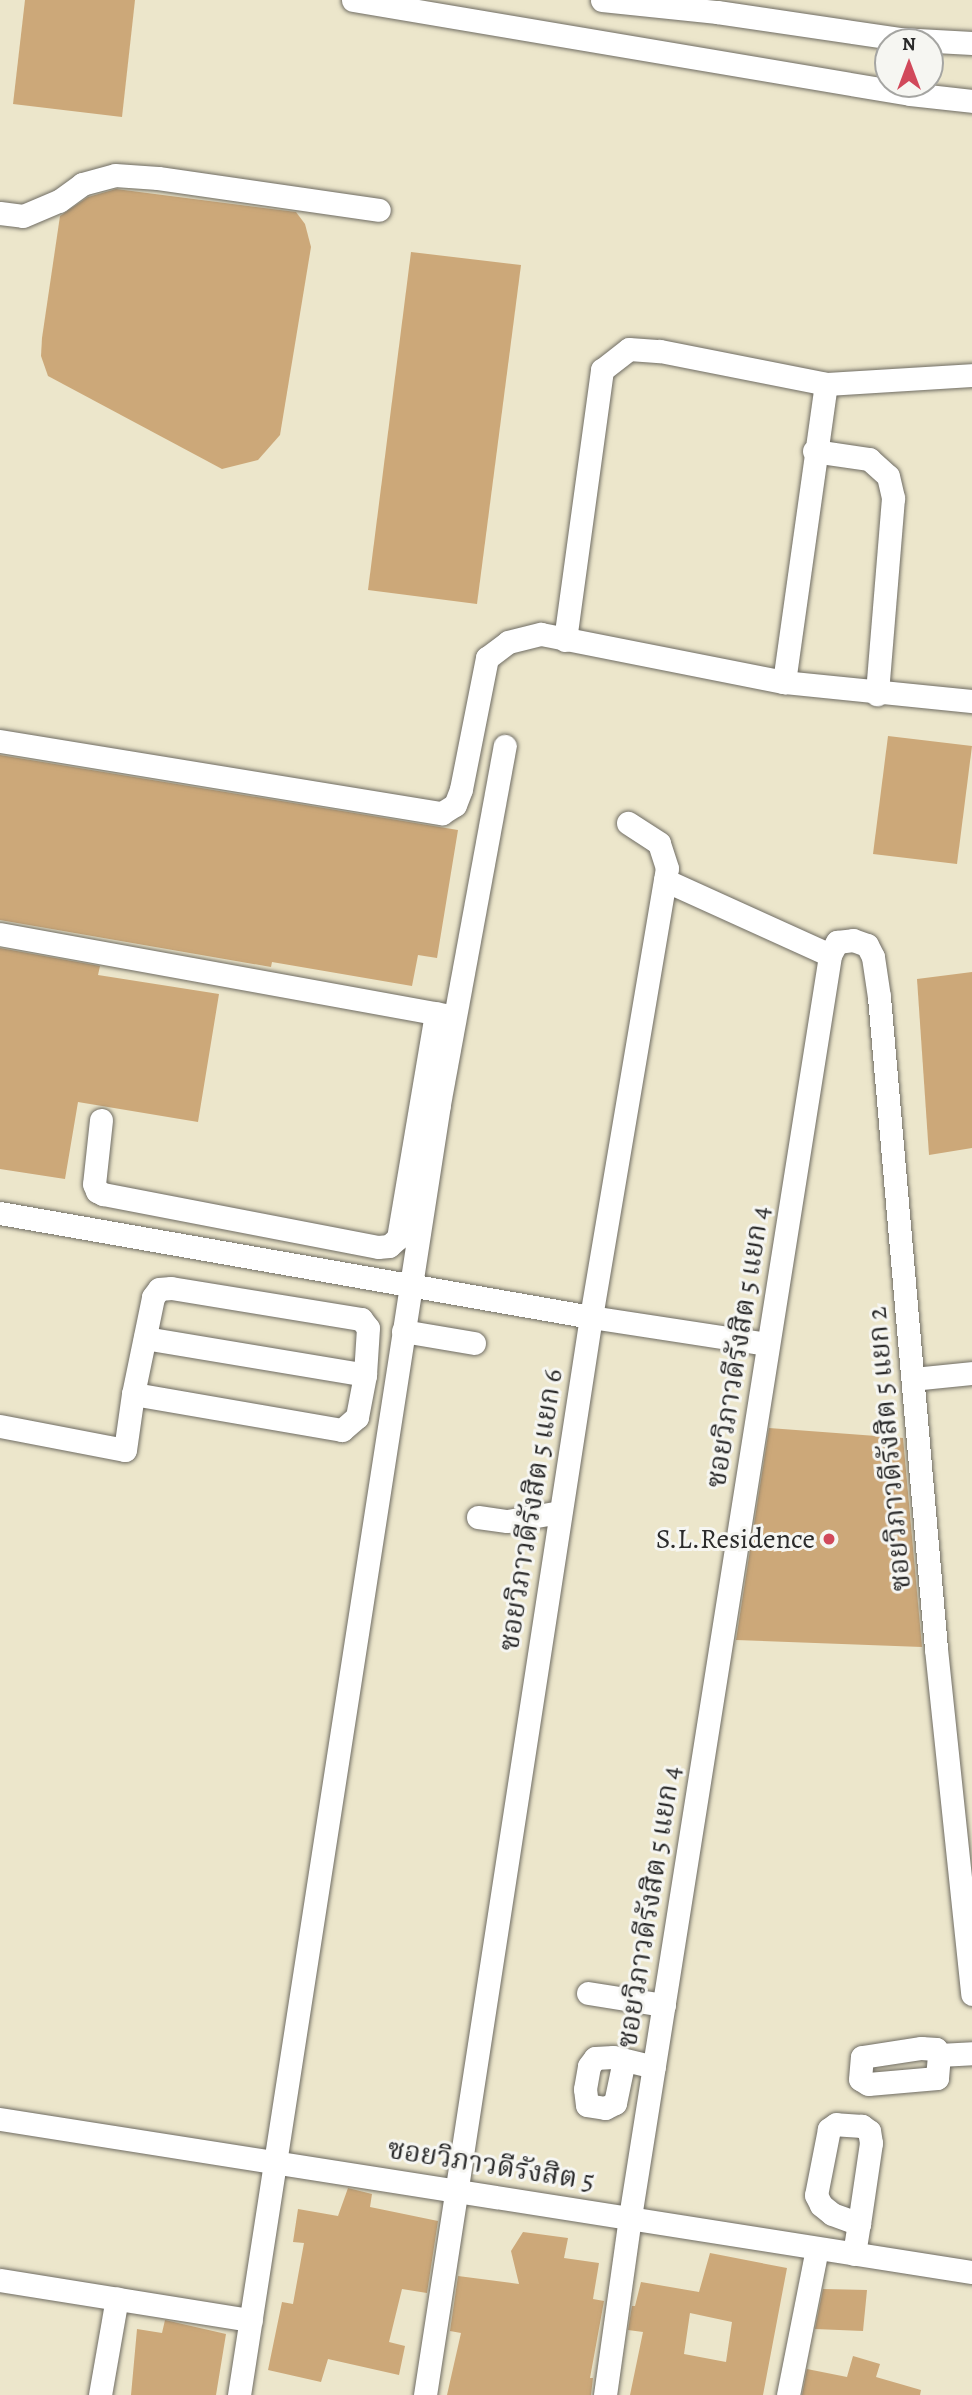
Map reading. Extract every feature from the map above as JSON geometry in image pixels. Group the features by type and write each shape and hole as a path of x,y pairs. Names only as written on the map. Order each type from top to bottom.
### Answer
{"street":[{"path":"353,0 910,94 972,101"},
{"path":"611,0 718,6 899,39 972,43"},
{"path":"0,213 23,216 59,201 82,184 114,175 158,178 379,210"},
{"path":"565,640 602,370 629,349 660,351 826,384 972,375"},
{"path":"784,682 814,451 826,384"},
{"path":"814,451 869,459 888,476 892,498 877,694"},
{"path":"0,741 442,813 455,805 461,789 487,658 508,642 541,634 784,682 877,694 972,701"},
{"path":"101,1120 94,1184 97,1191 103,1194 389,1246 398,1238 505,746"},
{"name":"ซอยวิภาวดีรังสิต 5 แยก 6","path":"425,2395 560,1512 667,868 659,843 628,823"},
{"path":"665,880 830,955"},
{"path":"0,934 445,1015"},
{"name":"ซอยวิภาวดีรังสิต 5 แยก 2","path":"830,955 837,942 853,940 867,944 873,957 913,1379 964,1847 972,1994"},
{"name":"ซอยวิภาวดีรังสิต 5 แยก 4","path":"605,2395 630,2217 830,955"},
{"path":"239,2395 411,1284 445,1015"},
{"path":"0,1213 591,1317 768,1344"},
{"path":"0,1426 125,1450 133,1394 153,1297 159,1289 171,1288 361,1319 368,1328 365,1375 357,1417 342,1430 133,1394"},
{"path":"403,1331 474,1343"},
{"path":"145,1338 365,1375"},
{"path":"913,1379 972,1373"},
{"path":"478,1517 507,1521 560,1512"},
{"path":"588,1993 664,2005"},
{"path":"939,2055 972,2053"},
{"path":"624,2060 654,2067"},
{"name":"ซอยวิภาวดีรังสิต 5","path":"0,2119 972,2272"},
{"path":"854,2254 859,2224"},
{"path":"788,2395 817,2249"},
{"path":"0,2280 251,2320"},
{"path":"100,2395 117,2298"}],"building":[{"path":"25,0 135,0 122,117 13,104"},
{"path":"116,189 296,212 305,224 311,247 280,435 258,460 222,469 48,376 41,356 42,338 60,216 88,197"},
{"path":"411,252 521,265 477,604 368,590"},
{"path":"888,736 972,746 957,864 873,854"},
{"path":"0,755 458,830 437,958 418,955 412,986 272,962 271,967 0,920"},
{"path":"0,948 100,966 98,975 219,994 198,1122 78,1102 65,1179 0,1169"},
{"path":"972,972 972,1148 929,1155 917,979"},
{"name":"S.L.Residence","path":"769,1428 903,1438 922,1647 736,1640"},
{"path":"348,2188 372,2194 370,2207 438,2221 427,2293 402,2289 389,2342 405,2346 399,2375 328,2359 321,2382 268,2370 282,2302 293,2304 304,2243 293,2242 298,2209 338,2216"},
{"path":"523,2232 568,2238 564,2258 599,2263 593,2299 604,2301 590,2378 593,2378 591,2395 447,2395 461,2333 450,2331 458,2276 519,2284 511,2251"},
{"path":"710,2253 787,2268 763,2395 630,2395 643,2332 628,2330 632,2306 635,2306 641,2282 699,2292","holes":["690,2313 732,2322 726,2362 684,2354"]},
{"path":"823,2289 867,2290 863,2331 815,2329"},
{"path":"165,2320 226,2334 216,2395 131,2395 137,2329 162,2333"},
{"path":"853,2356 880,2364 876,2377 921,2390 920,2395 802,2395 807,2369 847,2377"}],"place":[{"name":"S.L.Residence","path":"829,1539"}]}
